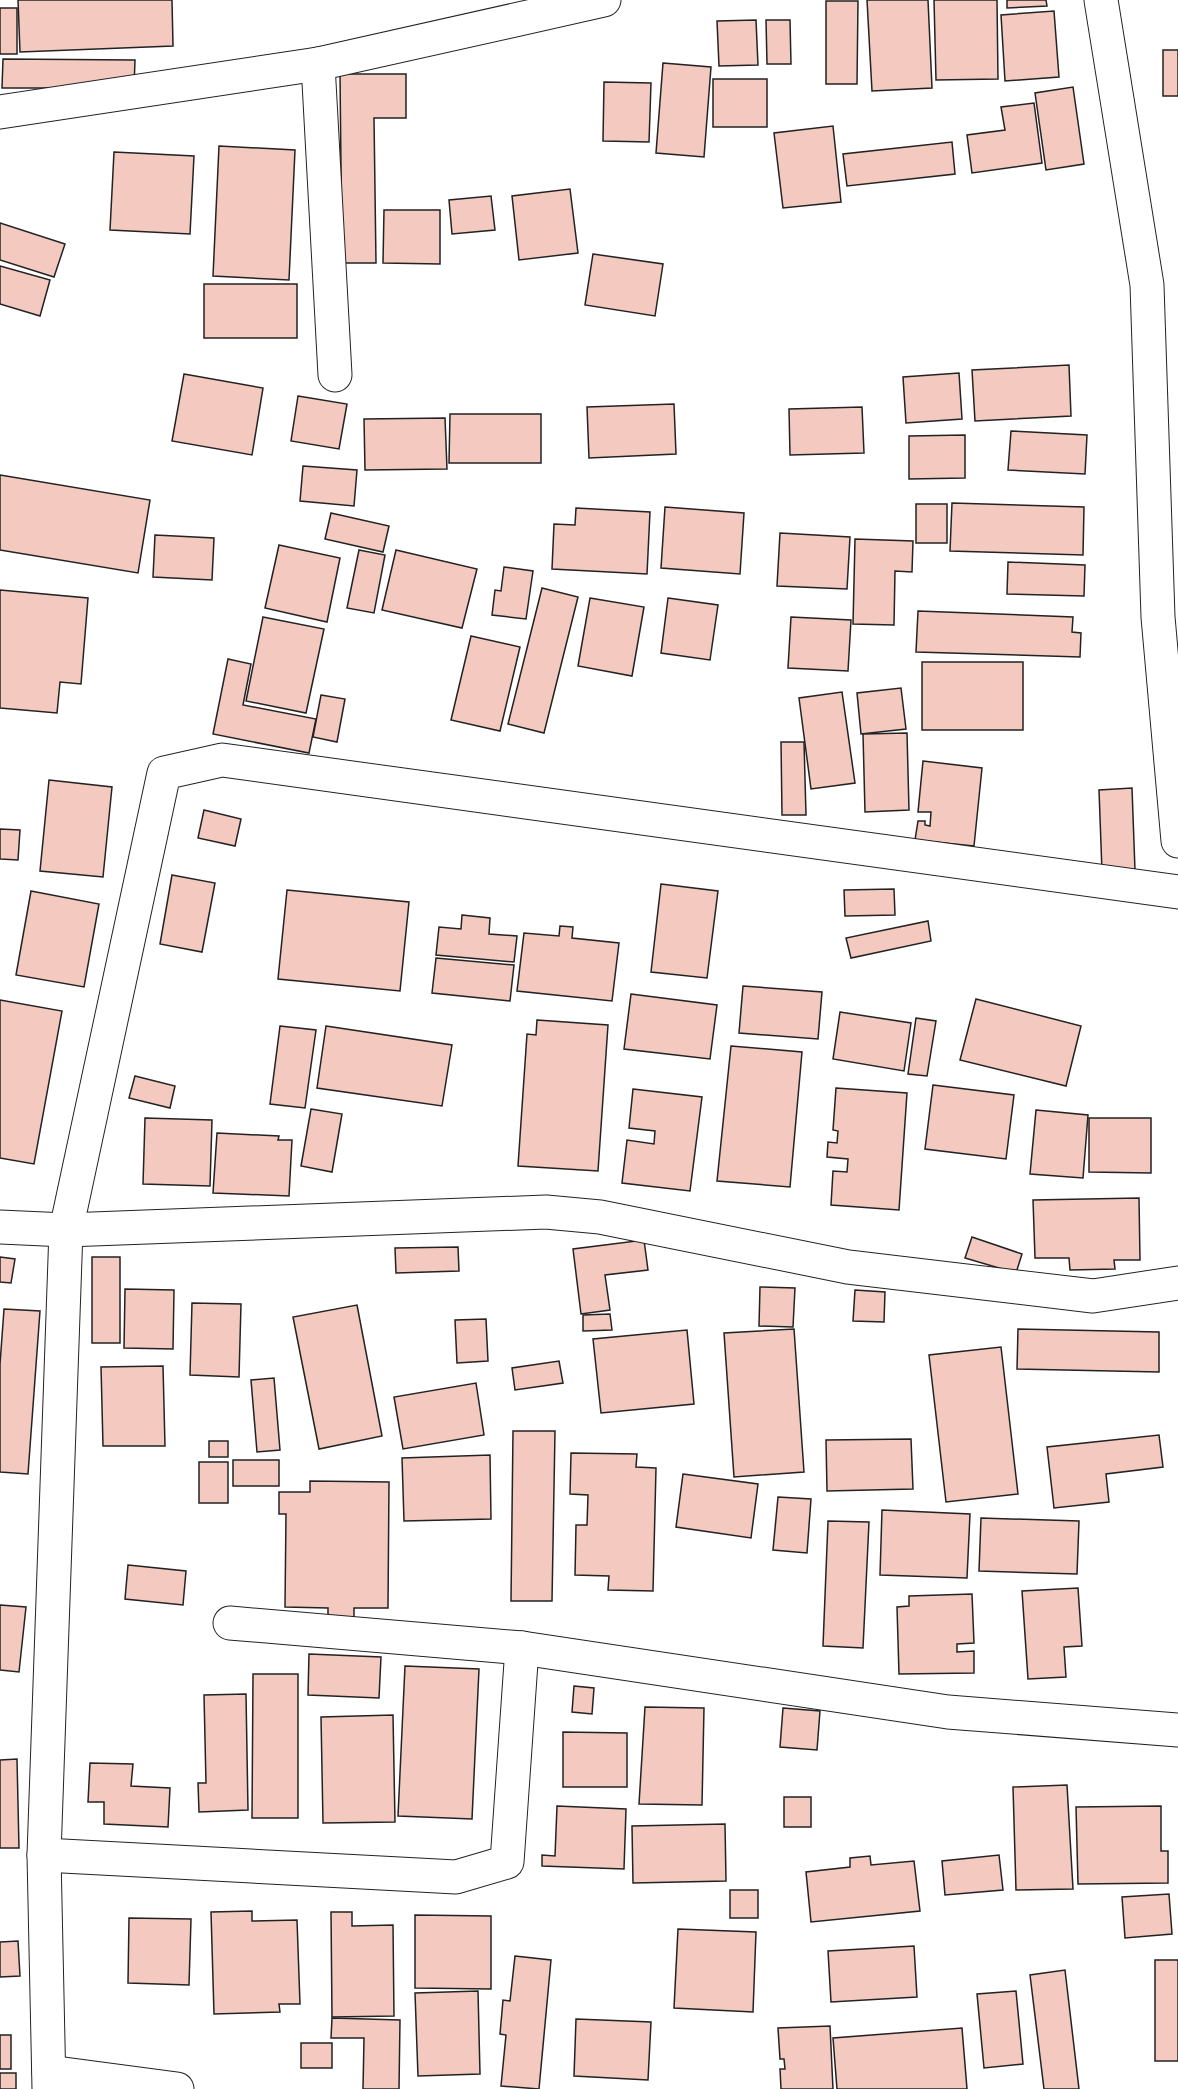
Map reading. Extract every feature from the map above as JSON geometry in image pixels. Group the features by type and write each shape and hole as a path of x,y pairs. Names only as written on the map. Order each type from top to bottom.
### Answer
{"street":[{"path":"0,112 318,64 604,0"},
{"path":"1101,0 1147,285 1168,615 1178,841"},
{"path":"318,64 335,375"},
{"path":"177,2089 49,2081 44,1854 66,1230 164,773 222,760 1178,892"},
{"path":"0,1227 66,1230 546,1212 600,1217 848,1267 1093,1296 1178,1283"},
{"path":"230,1623 522,1648 948,1712 1178,1730"},
{"path":"44,1854 456,1877 507,1862 522,1648"}],"building":[{"path":"18,0 172,0 173,46 20,52"},
{"path":"867,0 928,0 932,88 872,91"},
{"path":"934,0 997,0 998,79 936,80"},
{"path":"1007,0 1046,0 1047,6 1007,8"},
{"path":"826,1 858,1 857,84 826,84"},
{"path":"0,8 17,8 17,54 0,54"},
{"path":"1054,11 1059,77 1005,81 1001,15"},
{"path":"756,20 758,65 719,66 717,21"},
{"path":"766,20 790,20 791,64 767,64"},
{"path":"1163,50 1178,50 1178,96 1163,96"},
{"path":"3,59 135,60 134,88 2,88"},
{"path":"663,63 711,67 704,157 656,153"},
{"path":"340,74 406,74 406,118 374,118 376,263 342,263"},
{"path":"713,79 767,79 767,127 713,127"},
{"path":"604,82 651,83 649,142 603,141"},
{"path":"1073,87 1084,164 1046,170 1035,93"},
{"path":"1034,103 1042,163 972,173 967,135 1005,130 1001,107"},
{"path":"833,126 841,202 783,208 774,133"},
{"path":"952,142 955,174 847,186 843,154"},
{"path":"219,146 295,150 289,280 213,276"},
{"path":"114,152 194,156 190,234 110,230"},
{"path":"570,189 578,253 519,260 512,196"},
{"path":"491,196 495,230 452,234 449,200"},
{"path":"384,210 440,210 440,264 383,263"},
{"path":"0,223 65,244 54,277 0,260"},
{"path":"593,254 663,264 655,316 585,305"},
{"path":"0,266 50,280 40,316 0,304"},
{"path":"204,284 297,284 297,338 204,338"},
{"path":"1069,365 1071,416 975,421 972,370"},
{"path":"959,373 962,419 906,423 903,377"},
{"path":"184,374 263,388 252,455 172,441"},
{"path":"298,396 347,404 339,449 291,441"},
{"path":"674,404 676,454 589,458 587,407"},
{"path":"862,407 864,453 790,455 789,409"},
{"path":"450,414 541,414 541,463 449,463"},
{"path":"445,418 447,469 365,470 364,419"},
{"path":"1011,431 1087,435 1085,474 1008,470"},
{"path":"965,435 965,478 909,479 909,436"},
{"path":"303,466 357,470 354,506 300,501"},
{"path":"0,475 150,500 138,573 0,550"},
{"path":"952,503 1084,507 1083,555 950,551"},
{"path":"916,504 947,504 947,543 916,543"},
{"path":"665,507 744,513 740,574 661,568"},
{"path":"576,508 650,512 647,574 552,569 554,524 575,525"},
{"path":"331,513 389,526 383,552 325,539"},
{"path":"780,533 850,537 847,589 777,586"},
{"path":"155,535 214,538 212,580 153,577"},
{"path":"855,539 913,541 912,572 895,571 894,625 853,624"},
{"path":"279,545 340,558 327,622 265,608"},
{"path":"359,550 385,555 374,613 347,608"},
{"path":"396,550 477,569 462,628 382,610"},
{"path":"1008,562 1085,565 1084,596 1007,594"},
{"path":"504,567 533,571 526,619 492,615 495,590 501,591"},
{"path":"542,588 578,597 544,733 508,724"},
{"path":"0,590 88,598 81,684 60,682 57,713 0,708"},
{"path":"590,598 644,607 632,676 578,666"},
{"path":"668,598 718,605 710,660 661,653"},
{"path":"918,611 1073,617 1072,632 1081,633 1080,657 916,652"},
{"path":"263,617 324,629 306,713 246,701"},
{"path":"791,617 851,620 848,671 788,668"},
{"path":"471,636 520,647 500,731 451,720"},
{"path":"228,659 251,664 243,705 316,719 309,753 213,734"},
{"path":"922,662 1023,662 1023,730 922,730"},
{"path":"901,688 906,729 861,734 857,693"},
{"path":"842,692 855,783 811,789 799,698"},
{"path":"321,695 345,699 337,742 313,737"},
{"path":"907,733 909,810 865,812 863,734"},
{"path":"781,742 804,742 806,815 782,815"},
{"path":"923,761 982,768 974,846 915,840 918,821 925,821 925,825 930,826 931,812 918,812"},
{"path":"49,780 112,787 103,877 40,871"},
{"path":"1132,788 1135,870 1102,872 1099,790"},
{"path":"204,810 241,819 235,846 198,838"},
{"path":"0,829 20,830 18,860 0,859"},
{"path":"172,875 215,883 202,952 160,944"},
{"path":"661,884 718,891 707,978 651,972"},
{"path":"894,889 895,915 845,916 844,890"},
{"path":"287,890 409,902 400,991 278,979"},
{"path":"31,891 99,904 84,987 16,975"},
{"path":"462,915 490,918 489,934 517,936 514,962 436,955 439,927 461,929"},
{"path":"928,921 931,941 851,958 846,938"},
{"path":"560,926 573,927 572,938 619,943 612,1001 517,991 524,933 559,936"},
{"path":"436,958 514,965 510,1001 432,993"},
{"path":"743,986 822,992 818,1039 739,1033"},
{"path":"631,994 717,1005 710,1059 624,1049"},
{"path":"976,999 1081,1026 1066,1086 960,1060"},
{"path":"0,1000 62,1011 34,1164 0,1158"},
{"path":"840,1012 911,1023 904,1071 833,1059"},
{"path":"916,1018 936,1021 927,1076 908,1074"},
{"path":"537,1020 608,1025 598,1171 518,1166 527,1034 536,1035"},
{"path":"280,1026 316,1030 305,1108 270,1104"},
{"path":"326,1026 452,1045 442,1106 317,1088"},
{"path":"731,1046 802,1052 790,1187 717,1181"},
{"path":"135,1076 175,1086 170,1108 129,1098"},
{"path":"933,1085 1014,1095 1006,1159 925,1149"},
{"path":"836,1088 907,1093 899,1210 831,1205 833,1171 847,1172 848,1159 827,1157 828,1142 837,1143 838,1131 833,1130"},
{"path":"633,1089 702,1097 690,1191 622,1183 627,1140 654,1144 655,1131 629,1128"},
{"path":"311,1109 342,1114 332,1172 301,1166"},
{"path":"1036,1110 1088,1115 1083,1178 1030,1174"},
{"path":"145,1118 212,1120 210,1186 143,1184"},
{"path":"1089,1118 1151,1118 1151,1173 1089,1172"},
{"path":"217,1133 279,1136 278,1140 292,1140 289,1196 213,1193"},
{"path":"1139,1198 1140,1260 1114,1260 1115,1269 1070,1270 1069,1258 1035,1258 1033,1200"},
{"path":"972,1237 1022,1254 1016,1273 965,1258"},
{"path":"644,1240 648,1270 605,1275 610,1310 581,1314 573,1249"},
{"path":"458,1247 459,1271 396,1273 395,1248"},
{"path":"0,1257 15,1259 11,1283 0,1282"},
{"path":"92,1257 120,1257 120,1343 92,1343"},
{"path":"760,1287 795,1288 793,1327 759,1326"},
{"path":"125,1289 174,1290 173,1349 124,1348"},
{"path":"855,1290 885,1292 884,1322 853,1321"},
{"path":"192,1303 241,1304 239,1377 190,1375"},
{"path":"357,1305 382,1436 319,1449 293,1317"},
{"path":"4,1309 40,1311 28,1474 0,1472 0,1364"},
{"path":"610,1314 612,1330 583,1331 583,1315"},
{"path":"486,1319 488,1361 457,1363 455,1320"},
{"path":"794,1329 804,1472 734,1477 724,1333"},
{"path":"1018,1329 1159,1332 1159,1372 1017,1369"},
{"path":"687,1330 694,1404 601,1413 593,1339"},
{"path":"1001,1347 1018,1494 946,1502 929,1355"},
{"path":"559,1361 563,1383 515,1390 512,1368"},
{"path":"163,1366 165,1446 103,1446 101,1367"},
{"path":"274,1378 280,1450 257,1452 251,1380"},
{"path":"476,1383 484,1435 403,1449 394,1397"},
{"path":"513,1431 555,1431 552,1601 511,1601"},
{"path":"1159,1435 1163,1467 1106,1474 1109,1502 1054,1508 1047,1447"},
{"path":"911,1439 913,1489 827,1491 826,1440"},
{"path":"209,1441 228,1441 228,1457 209,1457"},
{"path":"571,1453 637,1454 636,1467 656,1468 653,1591 608,1590 609,1576 575,1575 576,1525 587,1525 588,1495 570,1494"},
{"path":"490,1455 491,1519 404,1521 402,1458"},
{"path":"233,1460 279,1460 279,1486 233,1486"},
{"path":"199,1462 228,1462 228,1503 199,1503"},
{"path":"683,1474 758,1484 751,1538 676,1527"},
{"path":"310,1481 389,1482 388,1608 354,1608 354,1627 328,1626 328,1608 285,1607 286,1514 279,1514 279,1492 310,1492"},
{"path":"778,1497 811,1499 807,1553 773,1550"},
{"path":"882,1510 970,1514 967,1578 880,1575"},
{"path":"981,1518 1079,1521 1077,1574 979,1571"},
{"path":"828,1521 869,1522 863,1648 823,1646"},
{"path":"128,1565 186,1571 183,1605 125,1599"},
{"path":"1078,1588 1082,1646 1064,1647 1066,1677 1028,1679 1022,1591"},
{"path":"972,1594 974,1643 957,1644 957,1652 974,1651 974,1673 899,1674 897,1607 909,1606 909,1596"},
{"path":"0,1605 26,1607 19,1672 0,1670"},
{"path":"309,1654 381,1657 379,1698 308,1695"},
{"path":"405,1666 479,1669 472,1819 398,1816"},
{"path":"253,1674 298,1674 298,1818 252,1818"},
{"path":"574,1686 594,1688 592,1714 572,1712"},
{"path":"246,1694 248,1810 199,1812 198,1783 206,1783 204,1695"},
{"path":"645,1707 704,1708 702,1805 639,1804"},
{"path":"783,1708 820,1711 817,1750 780,1747"},
{"path":"393,1715 395,1822 323,1823 321,1717"},
{"path":"563,1732 627,1733 627,1787 563,1787"},
{"path":"17,1759 19,1848 0,1848 0,1760"},
{"path":"90,1763 133,1764 131,1786 170,1788 168,1827 104,1824 104,1802 88,1802"},
{"path":"1067,1785 1073,1889 1016,1890 1013,1787"},
{"path":"784,1797 811,1797 811,1827 784,1827"},
{"path":"557,1806 626,1809 624,1869 542,1866 542,1855 555,1856"},
{"path":"1161,1806 1161,1851 1168,1851 1168,1883 1078,1884 1076,1807"},
{"path":"725,1824 726,1881 633,1883 632,1826"},
{"path":"999,1855 1003,1890 945,1895 942,1861"},
{"path":"870,1856 871,1865 914,1861 920,1911 811,1922 806,1872 850,1867 850,1858"},
{"path":"730,1890 758,1890 758,1918 730,1918"},
{"path":"1169,1894 1172,1934 1125,1938 1122,1897"},
{"path":"252,1911 252,1921 297,1920 300,2004 279,2004 280,2012 214,2014 211,1912"},
{"path":"331,1912 352,1912 352,1926 393,1925 394,2016 332,2017"},
{"path":"415,1915 491,1916 491,1989 415,1988"},
{"path":"129,1918 191,1919 189,1985 128,1983"},
{"path":"678,1929 756,1932 753,2012 674,2008"},
{"path":"18,1941 20,1976 0,1977 0,1942"},
{"path":"914,1946 917,1997 831,2002 828,1951"},
{"path":"515,1956 551,1960 539,2089 501,2086 506,2035 500,2034 503,2000 510,2001"},
{"path":"1155,1960 1178,1960 1178,2061 1155,2061"},
{"path":"1065,1970 1079,2089 1044,2089 1030,1975"},
{"path":"478,1991 480,2074 418,2076 415,1993"},
{"path":"1016,1991 1023,2064 984,2068 977,1994"},
{"path":"332,2018 400,2020 399,2089 363,2089 364,2038 331,2038"},
{"path":"576,2019 651,2022 648,2080 574,2076"},
{"path":"830,2026 833,2089 781,2089 780,2069 785,2069 784,2059 780,2059 778,2028"},
{"path":"962,2028 967,2089 837,2089 833,2038"},
{"path":"0,2035 11,2035 11,2069 0,2069"},
{"path":"301,2043 332,2043 332,2068 301,2068"},
{"path":"0,2073 16,2073 16,2089 0,2089"}]}
